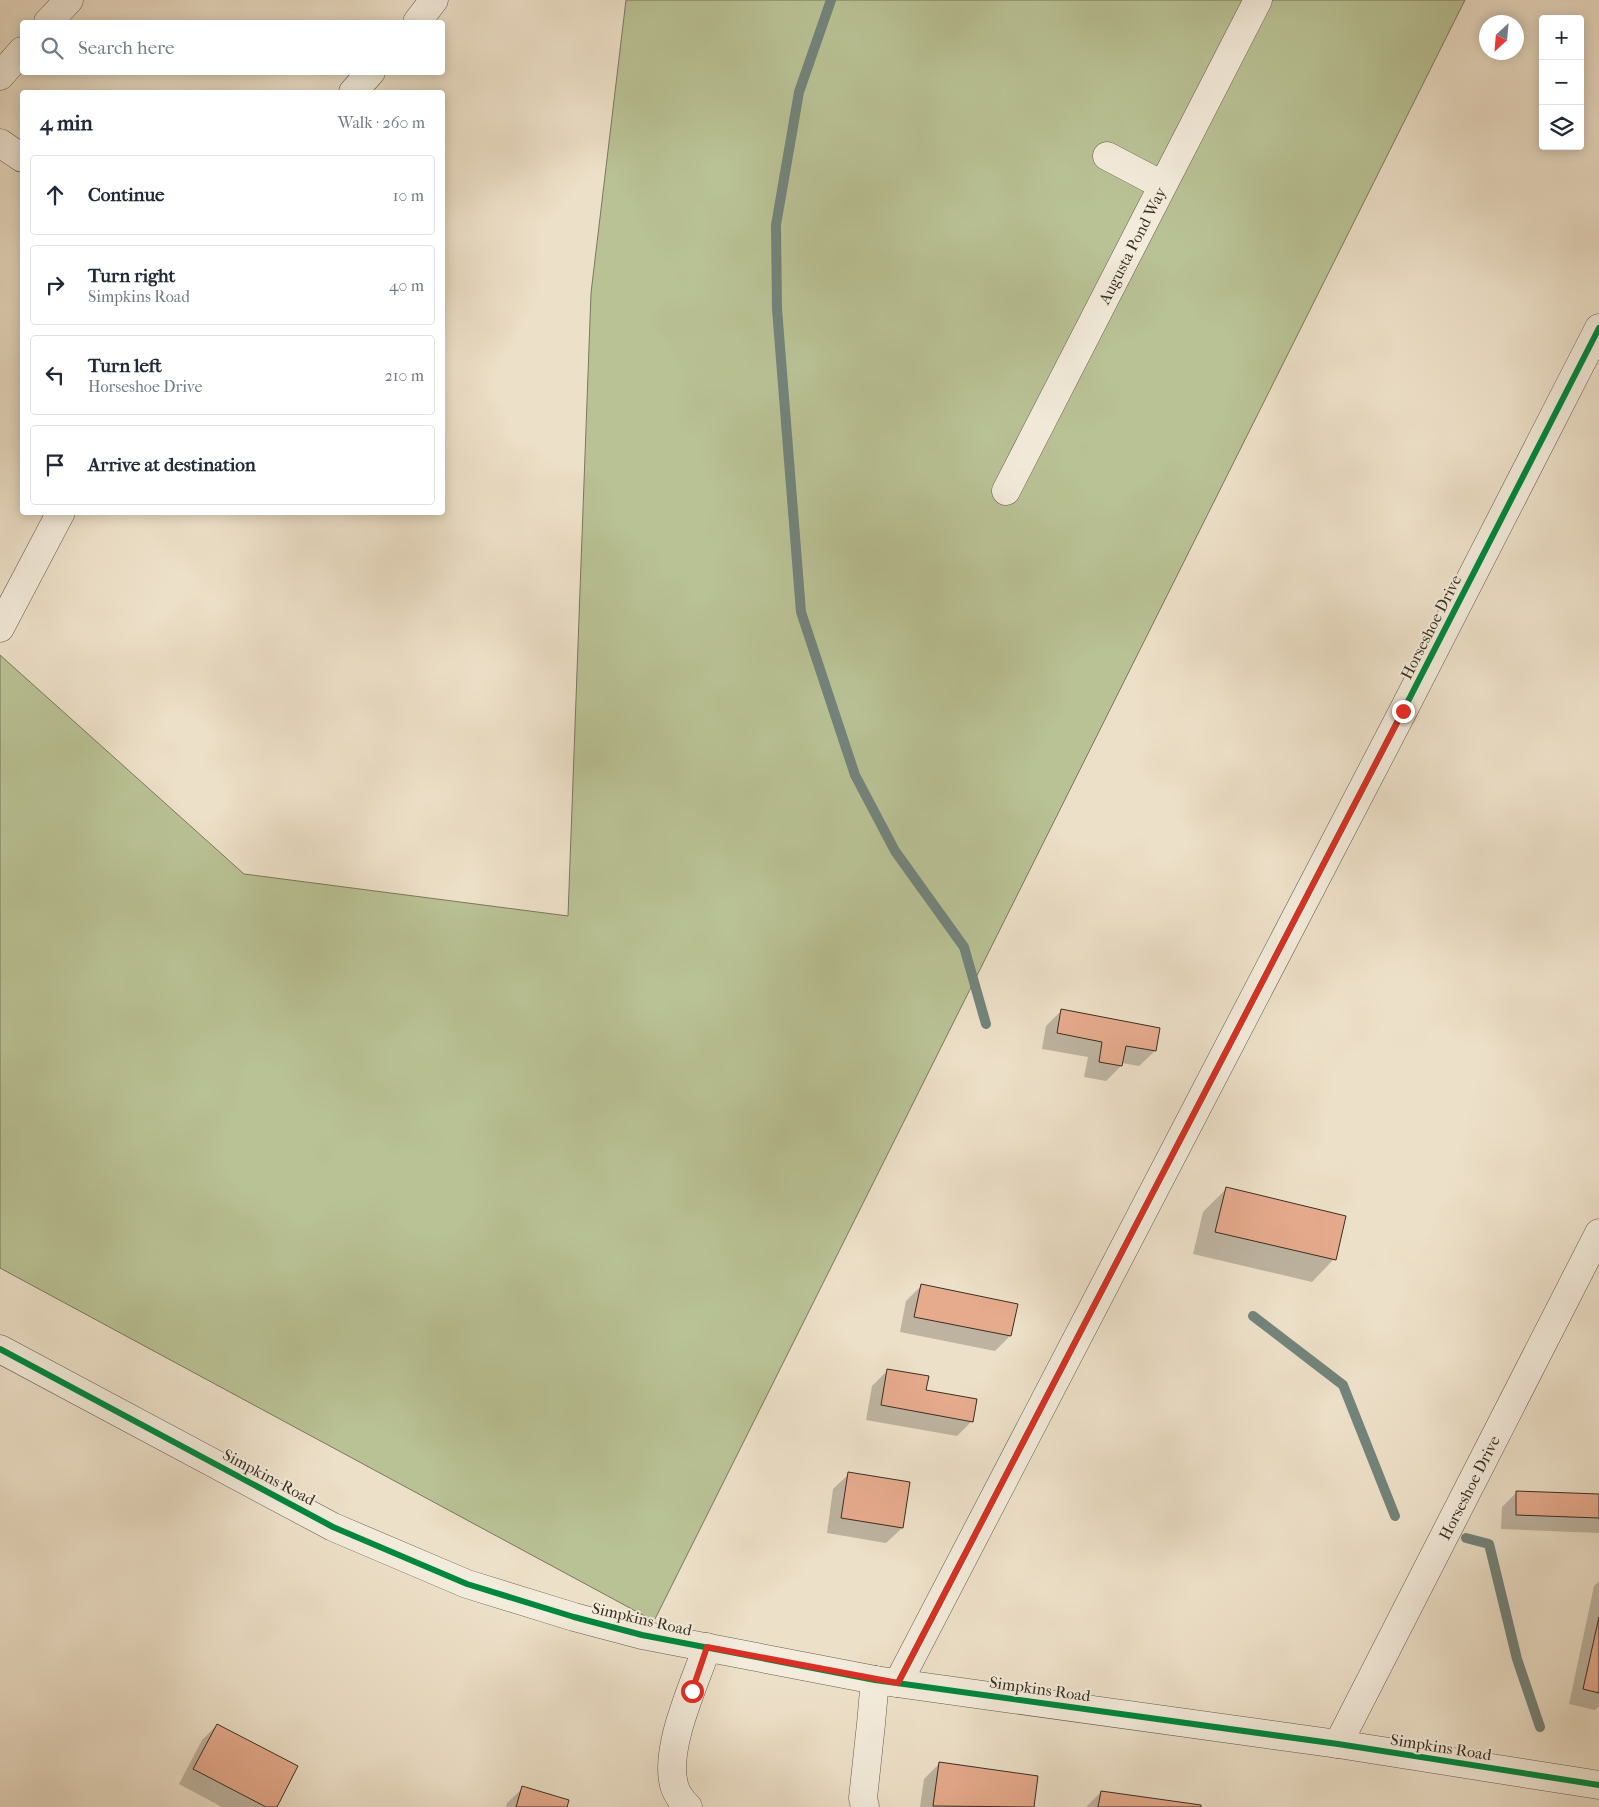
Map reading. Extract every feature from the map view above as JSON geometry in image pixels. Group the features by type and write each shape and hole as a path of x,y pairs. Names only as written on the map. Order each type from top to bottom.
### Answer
{"street":[{"path":"50,20 69,0"},
{"path":"419,20 434,0"},
{"name":"Augusta Pond Way","path":"1006,491 1258,0"},
{"path":"0,76 20,53"},
{"path":"355,90 368,75"},
{"path":"0,143 20,157"},
{"path":"1106,156 1162,184"},
{"name":"Horseshoe Drive","path":"886,1682 1403,711 1599,328"},
{"path":"0,628 59,515"},
{"name":"Horseshoe Drive","path":"1338,1744 1599,1232"},
{"name":"Simpkins Road","path":"0,1349 332,1526 467,1584 574,1617 625,1630 886,1682 1338,1744 1599,1785"},
{"path":"688,1807 675,1788 672,1763 679,1727 707,1647"},
{"path":"860,1804 871,1724 886,1682"}],"green space":[{"path":"626,0 1465,0 654,1621 0,1268 0,655 244,874 568,916 591,293"}],"building":[{"path":"1061,1009 1160,1028 1156,1051 1126,1046 1122,1066 1099,1062 1102,1042 1057,1033"},
{"path":"1226,1187 1346,1216 1336,1260 1215,1232"},
{"path":"921,1284 1018,1304 1011,1336 914,1317"},
{"path":"887,1369 929,1376 926,1390 977,1399 973,1422 881,1405"},
{"path":"848,1472 910,1482 903,1528 841,1518"},
{"path":"1516,1491 1599,1494 1599,1518 1516,1515"},
{"path":"1599,1617 1599,1693 1583,1689"},
{"path":"217,1724 298,1766 277,1807 266,1807 193,1769"},
{"path":"939,1762 1038,1776 1034,1807 933,1806"},
{"path":"522,1786 569,1800 567,1807 516,1807"},
{"path":"1101,1791 1201,1805 1201,1807 1098,1807"}],"waterway":[{"path":"831,0 799,92 776,225 777,309 801,612 855,775 895,851 964,947 986,1024"},
{"path":"1253,1316 1343,1385 1395,1516"},
{"path":"1466,1538 1489,1544 1517,1659 1540,1727"}],"cycle path":[{"path":"898,1683 1403,711 1599,328"},
{"path":"0,1349 333,1527 467,1584 574,1617 642,1635 875,1680 1338,1744 1599,1785"}],"route":[{"path":"692,1691 707,1647 898,1683 1403,711"}]}
